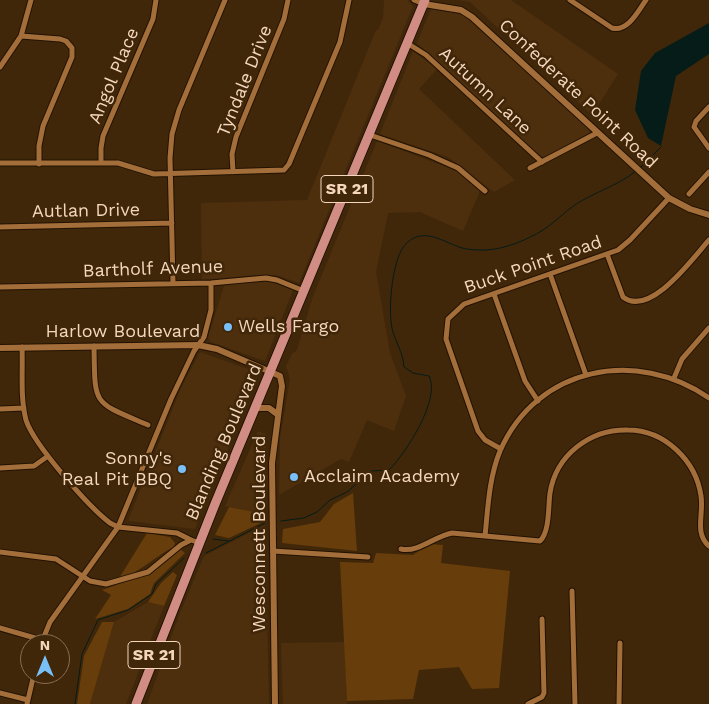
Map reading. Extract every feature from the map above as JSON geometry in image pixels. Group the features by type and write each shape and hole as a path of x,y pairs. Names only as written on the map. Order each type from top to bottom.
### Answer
{"main road":[{"name":"Blanding Boulevard","path":"136,704 196,542 256,408 425,2"}],"street":[{"path":"0,67 22,36 31,0"},
{"name":"Angol Place","path":"101,163 100,148 103,136 153,19 156,0"},
{"path":"173,283 170,174 171,146 175,121 225,0"},
{"name":"Tyndale Drive","path":"233,172 232,154 236,137 284,19 288,0"},
{"path":"0,164 118,163 146,173 170,174 284,170 289,164 340,42 349,0"},
{"path":"414,0 425,2"},
{"path":"570,0 618,30 625,27 646,0"},
{"name":"Confederate Point Road","path":"425,2 461,10 472,17 668,198 690,209 709,215"},
{"path":"22,36 60,39 66,41 72,48 72,57 40,136 39,164"},
{"name":"Autumn Lane","path":"408,43 426,54 542,162"},
{"path":"709,107 696,121 694,127 709,148"},
{"path":"530,168 597,132"},
{"path":"370,135 429,155 458,168 485,191"},
{"path":"689,194 709,172"},
{"name":"Buck Point Road","path":"501,450 485,440 478,431 445,333 448,319 458,308 607,254 624,245 668,198"},
{"name":"Autlan Drive","path":"0,227 172,223"},
{"path":"607,254 623,297 627,301 639,302 649,299 663,290 709,240"},
{"path":"550,274 586,375"},
{"name":"Bartholf Avenue","path":"0,287 211,283 266,278 277,280 304,291"},
{"path":"45,634 50,622 118,527 171,399 198,345 204,337 210,318 211,283"},
{"path":"494,294 525,381 538,401"},
{"path":"674,378 682,359 709,328"},
{"name":"Harlow Boulevard","path":"0,348 198,345 217,349 271,371"},
{"path":"94,346 95,387 99,400 107,408 148,425"},
{"path":"22,347 24,408 30,432 48,456 105,520 118,527 177,533 196,542"},
{"path":"484,536 490,482 501,450 515,426 538,401 563,384 586,375 612,370 636,370 674,378 709,398"},
{"name":"Wesconnett Boulevard","path":"271,371 280,376 283,381 277,414 272,463 276,704"},
{"path":"0,408 24,408"},
{"path":"256,408 269,408 277,414"},
{"path":"401,549 409,551 447,534 540,541 545,534 552,482 562,462 575,448 588,439 608,432 630,430 640,431 671,444 691,467 701,496 700,532 709,546"},
{"path":"0,468 34,466 48,456"},
{"path":"0,552 56,558 96,584 106,584 142,575 154,568 170,551 196,542"},
{"path":"273,551 368,557"},
{"path":"572,591 574,704"},
{"path":"528,704 544,694 542,619"},
{"path":"0,628 20,635"},
{"path":"619,704 620,643"},
{"path":"0,693 28,702 32,684"}],"shaded area":[{"path":"384,0 407,0 413,6 299,283 276,275 202,280 201,203 307,200 376,30 378,30 383,18"},
{"path":"458,0 511,0 618,74 592,115 470,2"},
{"path":"433,8 463,14 589,129 589,133 545,158 538,156 417,43"},
{"path":"413,51 437,69 419,89 515,180 494,192 448,157 380,134"},
{"path":"377,141 457,171 480,191 463,231 420,212 388,213 376,272 390,353 406,396 394,431 367,420 349,462 341,459 279,495 280,439 290,379 286,366 292,354 297,350 312,299"},
{"path":"254,280 269,281 293,290 265,361 211,342 208,338 224,286"},
{"path":"200,352 259,373 195,529 129,521 181,388"},
{"path":"258,431 266,434 265,514 225,506"},
{"path":"353,493 357,551 282,543 283,529 320,522 334,504"},
{"path":"229,507 265,514 265,521 229,538 215,535"},
{"path":"265,525 269,704 147,704 180,613 204,556"},
{"path":"147,533 170,537 175,543 174,547 133,573 118,580"},
{"path":"429,544 443,545 441,563 510,571 499,688 472,689 459,667 419,670 413,699 347,701 340,562 373,563 376,553 413,555"},
{"path":"179,548 185,553 154,583 150,594 128,609 95,619 111,595 102,590 151,573"},
{"path":"173,572 177,575 164,606 148,602 161,583"},
{"path":"148,602 164,606 126,704 90,704 114,622"},
{"path":"102,622 114,622 90,704 77,704 84,656"},
{"path":"345,642 347,704 283,704 281,643"}],"water":[{"path":"709,23 709,54 676,76 661,146 648,138 635,110 641,71 655,53"}],"waterway":[{"path":"639,169 661,147"},
{"path":"281,521 304,518 317,512 330,500 347,492 371,471 389,470 404,451 420,425 430,398 431,386 429,376 413,373 404,367 391,324 392,288 396,263 404,246 410,240 417,237 431,236 469,249 486,250 508,246 537,234 578,203 636,171"},
{"path":"206,553 265,523"},
{"path":"213,539 229,541"},
{"path":"75,704 82,654 98,620 128,610 152,594 156,584 184,558"}],"place":[{"name":"Wells Fargo","path":"228,327"},
{"name":"Sonny's Real Pit BBQ","path":"182,469"},
{"name":"Acclaim Academy","path":"294,477"}]}
